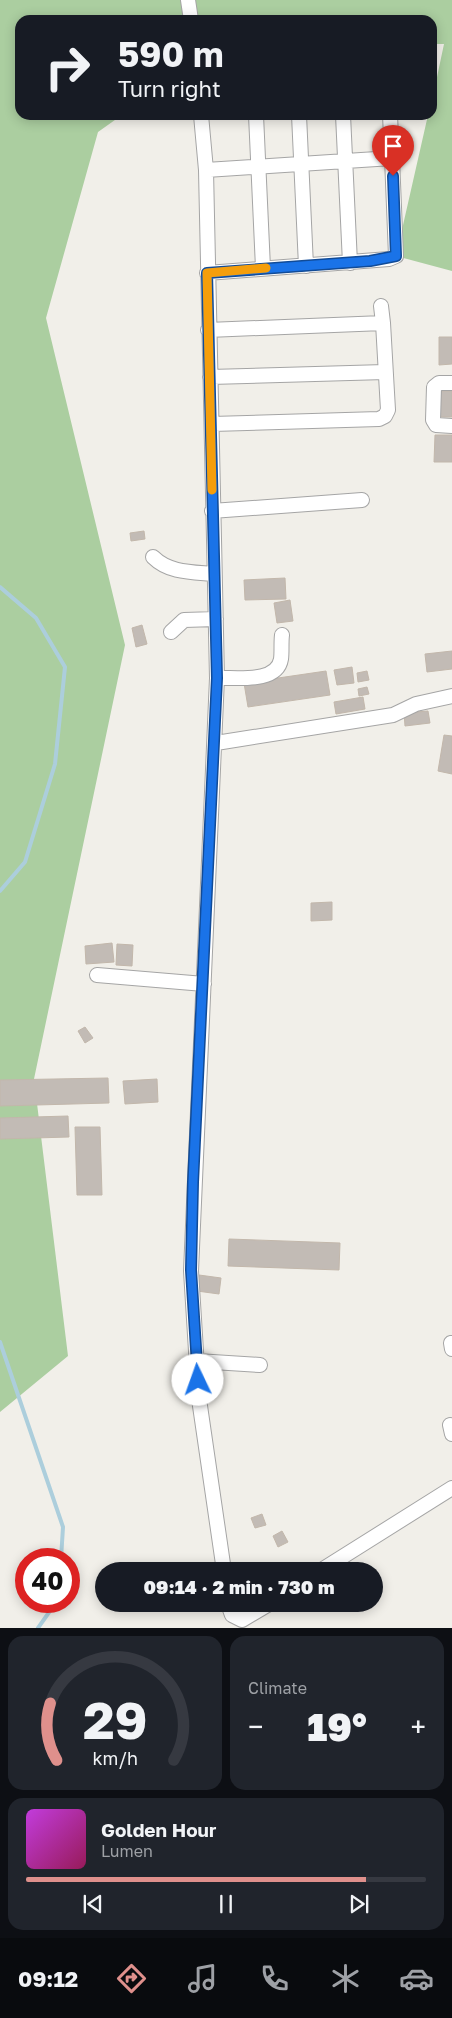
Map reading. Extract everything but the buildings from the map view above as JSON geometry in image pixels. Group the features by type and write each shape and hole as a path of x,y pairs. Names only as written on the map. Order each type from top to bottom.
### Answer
{"street":[{"path":"188,0 190,15"},
{"path":"201,120 206,170 217,678 216,743 191,1270 198,1399 223,1562"},
{"path":"256,120 263,268"},
{"path":"300,120 306,266"},
{"path":"343,120 350,263"},
{"path":"207,273 350,263 389,259 396,256 390,120"},
{"path":"206,170 257,165 392,158"},
{"path":"212,424 379,419 385,416 388,410 381,306"},
{"path":"208,330 383,323"},
{"path":"210,378 385,372"},
{"path":"452,383 439,384 434,387 433,420 436,425 452,426"},
{"path":"212,511 362,500"},
{"path":"153,557 161,566 168,568 214,574"},
{"path":"172,632 184,620 216,619"},
{"path":"217,678 264,676 275,671 281,661 282,635"},
{"path":"216,743 393,715 416,704 452,696"},
{"path":"97,975 204,984"},
{"path":"197,1361 260,1365"},
{"path":"334,1562 452,1488"},
{"path":"231,1612 237,1624 256,1612"}],"green space":[{"path":"0,0 452,0 452,271 396,256 427,120 437,120 437,77 444,44 437,44 437,15 15,15 15,120 115,120 98,132 46,318 125,645 34,1079 68,1356 0,1412"}],"waterway":[{"path":"0,587 36,618 65,667 55,764 25,862 0,891"},
{"path":"0,1342 63,1527 62,1548"},
{"path":"38,1628 49,1613"}],"slow traffic":[{"path":"212,490 212,424 207,273 266,268"}],"route":[{"path":"198,1380 191,1270 193,1182 216,743 217,678 207,273 370,261 389,259 396,256 393,176"}]}
